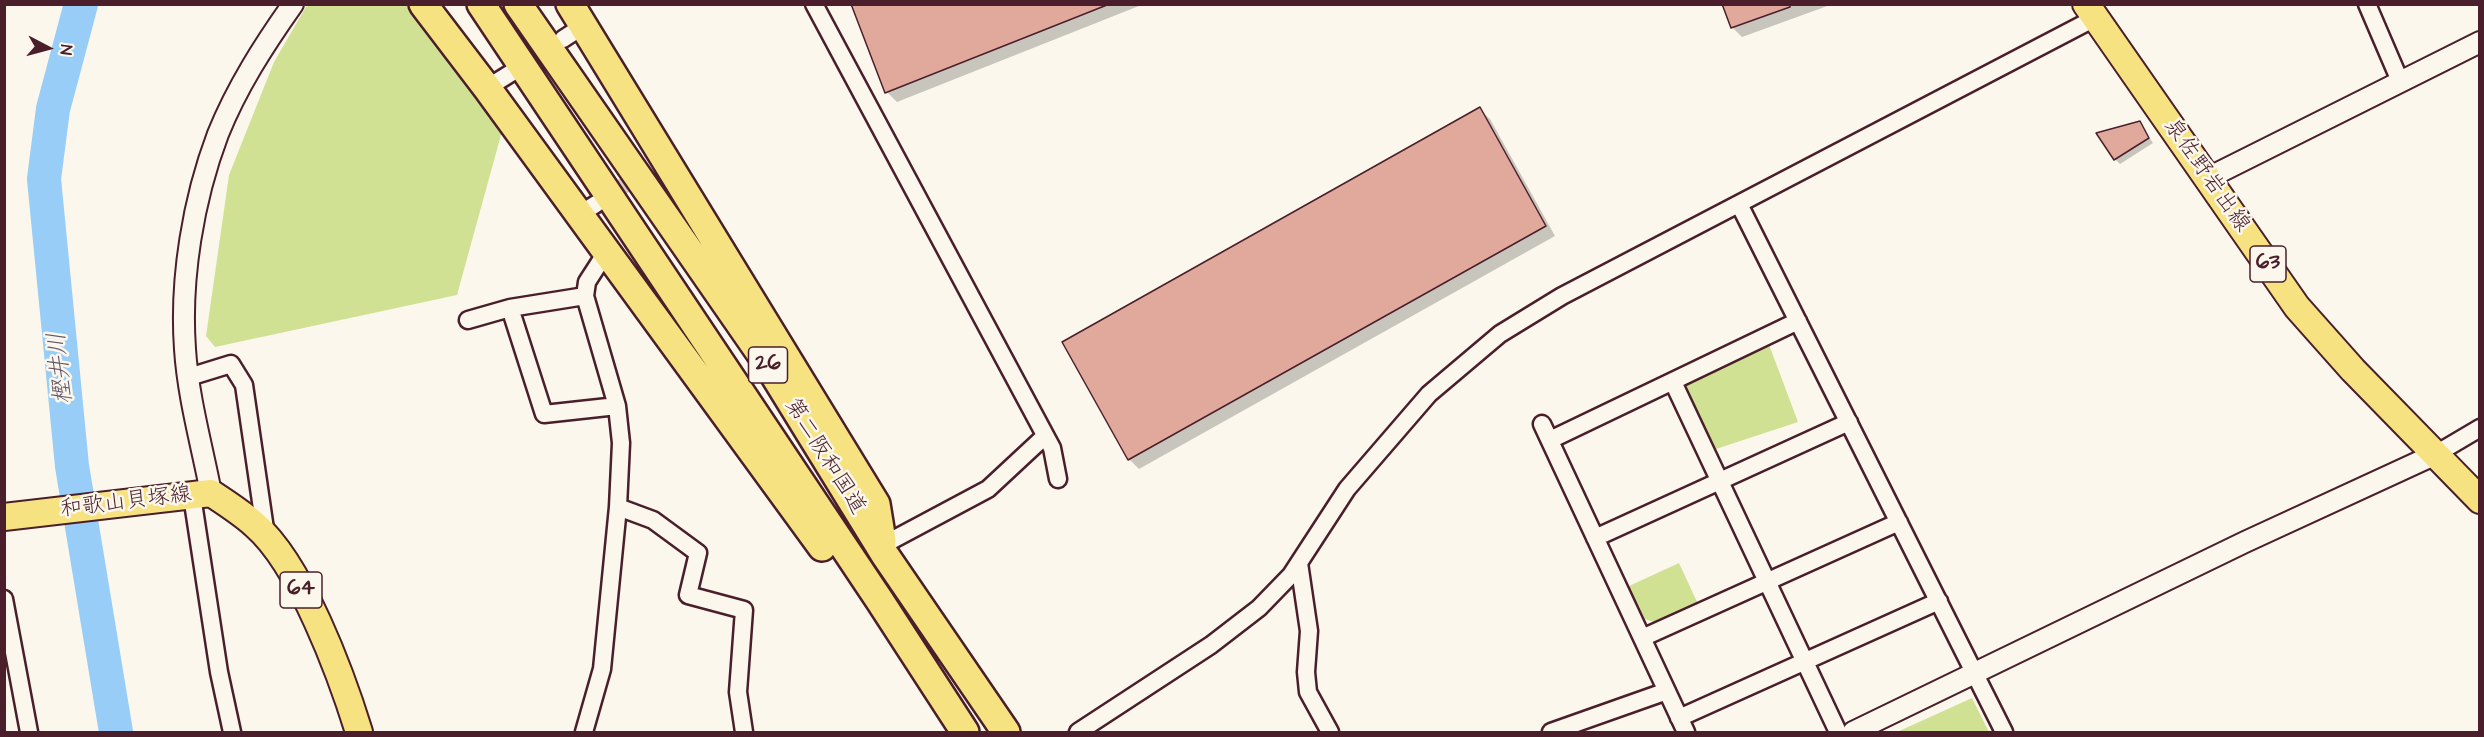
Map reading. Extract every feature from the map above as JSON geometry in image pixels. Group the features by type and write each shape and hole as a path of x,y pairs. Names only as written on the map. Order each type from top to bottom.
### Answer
{"highway":[{"path":"423,4 487,88 588,209 607,251 830,556 880,601"},
{"name":"第二阪和国道","path":"481,4 965,732"},
{"name":"第二阪和国道","path":"518,4 765,360 884,550 1006,732"},
{"path":"572,23 657,164 876,504 884,550"}],"main road":[{"name":"泉佐野岩出線","path":"2090,11 2297,307 2353,370 2480,500"},
{"name":"和歌山貝塚線","path":"4,518 202,495 256,526 285,561 305,598 342,684 359,732"}],"street":[{"path":"232,732 219,672 185,349 186,286 194,220 218,135 242,84 265,44 293,4"},
{"path":"814,4 1052,448 1058,479"},
{"path":"2367,4 2400,81"},
{"path":"1078,732 1211,645 1259,608 1291,575 1347,489 1429,394 1500,334 1562,296 1739,204 2090,11"},
{"path":"2208,178 2480,42"},
{"path":"487,88 511,73"},
{"path":"1739,204 2004,732"},
{"path":"584,732 602,669 618,507 621,443 617,406 585,296 587,282 607,251"},
{"path":"468,320 510,308 585,296"},
{"path":"510,308 544,414 617,406"},
{"path":"1550,441 1798,321"},
{"path":"189,377 231,364 244,385 266,537"},
{"path":"1673,382 1718,482 1838,732"},
{"path":"1596,538 1849,422"},
{"path":"1542,423 1682,725 1804,662 1939,602"},
{"path":"1853,732 2245,542 2436,454 2480,428"},
{"path":"884,550 988,489 1045,436"},
{"path":"618,507 653,520 698,553 688,595 744,610 738,692 744,732"},
{"path":"1642,638 1899,522"},
{"path":"1299,563 1309,631 1306,672 1308,692 1330,732"},
{"path":"4,599 29,732"},
{"path":"1551,732 1667,691"}],"green space":[{"path":"307,5 413,5 504,124 457,295 215,347 206,336 229,175 274,62"},
{"path":"1768,342 1798,422 1713,450 1680,385"},
{"path":"1679,563 1698,604 1657,623 1645,619 1629,586"},
{"path":"1972,698 1989,732 1897,732"}],"building":[{"path":"851,4 1107,4 1107,5 885,93"},
{"path":"1722,4 1790,4 1790,7 1731,28"},
{"path":"1480,107 1546,226 1128,460 1062,342"},
{"path":"2140,121 2149,138 2114,160 2096,133"}],"waterway":[{"name":"樫井川","path":"81,4 53,109 44,179 72,466 116,732"}],"tunnel":[{"path":"602,200 646,171"}]}
